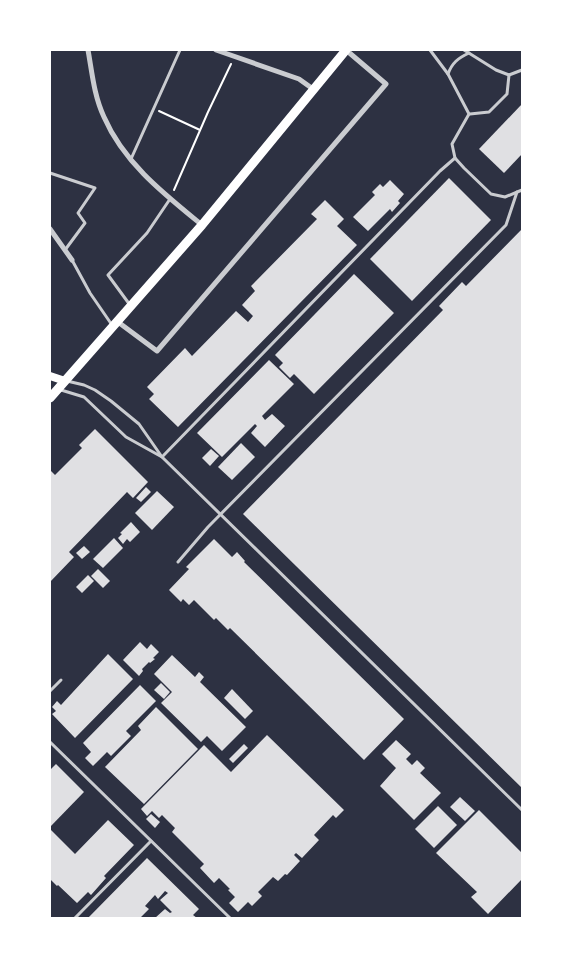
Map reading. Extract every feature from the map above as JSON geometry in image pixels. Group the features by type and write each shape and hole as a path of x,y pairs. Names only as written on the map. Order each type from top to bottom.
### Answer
{"main road":[{"path":"50,398 53,388 65,381 202,225 346,50"},
{"path":"50,376 65,381"}],"street":[{"path":"88,50 96,92 104,116 117,141 151,182 202,225"},
{"path":"216,50 299,79 313,89"},
{"path":"235,56 240,50"},
{"path":"115,324 157,351 386,84 346,50"},
{"path":"50,229 72,260"}],"lane":[{"path":"130,159 180,50"},
{"path":"430,50 448,74 469,114"},
{"path":"464,50 496,70 509,75 522,70"},
{"path":"448,74 451,66 459,57 470,53"},
{"path":"469,114 489,112 507,94 509,75"},
{"path":"469,114 452,144 455,158 491,194 505,197 522,190"},
{"path":"162,457 455,158"},
{"path":"50,173 95,188 78,213 85,223 65,250"},
{"path":"178,562 208,527 506,225 517,192"},
{"path":"131,306 108,275 147,233 170,198"},
{"path":"72,260 90,292 115,324"},
{"path":"65,381 95,390 139,424 162,457 522,810"},
{"path":"53,388 84,397 126,437 162,457"},
{"path":"50,691 61,680"},
{"path":"50,742 230,918"},
{"path":"75,918 151,841"},
{"path":"219,918 225,913"}],"path":[{"path":"170,198 235,56"},
{"path":"154,108 200,130"}],"building":[{"path":"522,104 522,154 504,173 479,149"},
{"path":"449,178 491,220 412,301 370,259"},
{"path":"390,180 404,194 392,212 390,209 368,231 353,217 375,195 372,192 380,184 383,187"},
{"path":"325,200 344,219 337,226 357,245 178,427 149,399 154,394 147,387 185,348 192,356 236,311 248,322 253,316 242,305 255,291 251,286 317,219 311,214"},
{"path":"522,229 522,788 243,514 443,310 439,306 462,282 466,286"},
{"path":"354,274 394,313 314,394 294,374 290,378 279,367 283,363 275,355"},
{"path":"269,360 294,384 262,416 265,420 272,414 285,426 265,447 251,433 257,426 255,424 222,457 197,433"},
{"path":"95,429 148,482 133,498 127,492 69,552 74,557 50,582 50,472 55,475 82,448 79,445"},
{"path":"241,443 255,457 232,480 218,467"},
{"path":"211,449 219,456 210,466 202,458"},
{"path":"146,487 151,492 141,502 136,498"},
{"path":"157,491 174,507 152,530 135,513"},
{"path":"131,522 140,532 130,542 127,539 123,544 118,538"},
{"path":"114,538 123,548 103,568 93,559"},
{"path":"214,539 232,557 237,552 244,562 404,719 364,760 230,628 228,630 216,618 214,620 194,600 189,605 183,599 181,602 169,590 189,569 186,567"},
{"path":"84,546 90,552 82,559 76,553"},
{"path":"98,569 110,581 103,588 91,576"},
{"path":"88,575 94,581 82,593 76,587"},
{"path":"140,642 147,649 151,644 159,652 153,658 155,659 142,669 139,676 123,660"},
{"path":"108,654 133,679 75,738 52,714 56,711 52,707 57,701 61,705"},
{"path":"172,655 195,677 199,672 204,677 200,682 246,727 222,751 207,736 201,742 161,703 172,692 154,674"},
{"path":"161,683 170,692 164,699 154,690"},
{"path":"140,685 156,701 126,731 131,736 111,756 107,752 93,766 85,758 91,752 83,743"},
{"path":"232,689 253,711 245,719 224,698"},
{"path":"156,707 198,749 144,804 105,767 141,730 138,726"},
{"path":"267,735 344,810 336,818 333,815 314,835 319,840 302,858 296,853 294,855 300,861 287,875 285,874 278,881 273,877 258,892 262,896 252,906 248,902 238,912 229,903 235,897 228,890 230,889 219,878 214,883 200,868 204,864 172,832 175,828 162,815 159,818 152,811 147,816 141,809 204,745 231,772"},
{"path":"396,740 411,754 406,759 412,765 417,760 425,768 420,773 441,793 414,820 380,786 396,768 382,754"},
{"path":"244,744 248,748 233,763 229,759"},
{"path":"56,764 84,792 50,827 50,770"},
{"path":"460,797 475,811 465,821 450,807"},
{"path":"438,806 457,825 434,848 415,829"},
{"path":"479,810 522,853 522,879 488,914 471,897 477,892 436,853"},
{"path":"151,814 160,822 155,828 146,819"},
{"path":"108,820 134,845 104,876 106,878 91,895 88,892 77,903 50,879 50,829 75,854"},
{"path":"147,858 199,909 193,915 197,918 155,918 165,909 172,912 160,900 168,893 165,891 158,899 155,895 145,906 149,909 140,918 88,918"}]}
